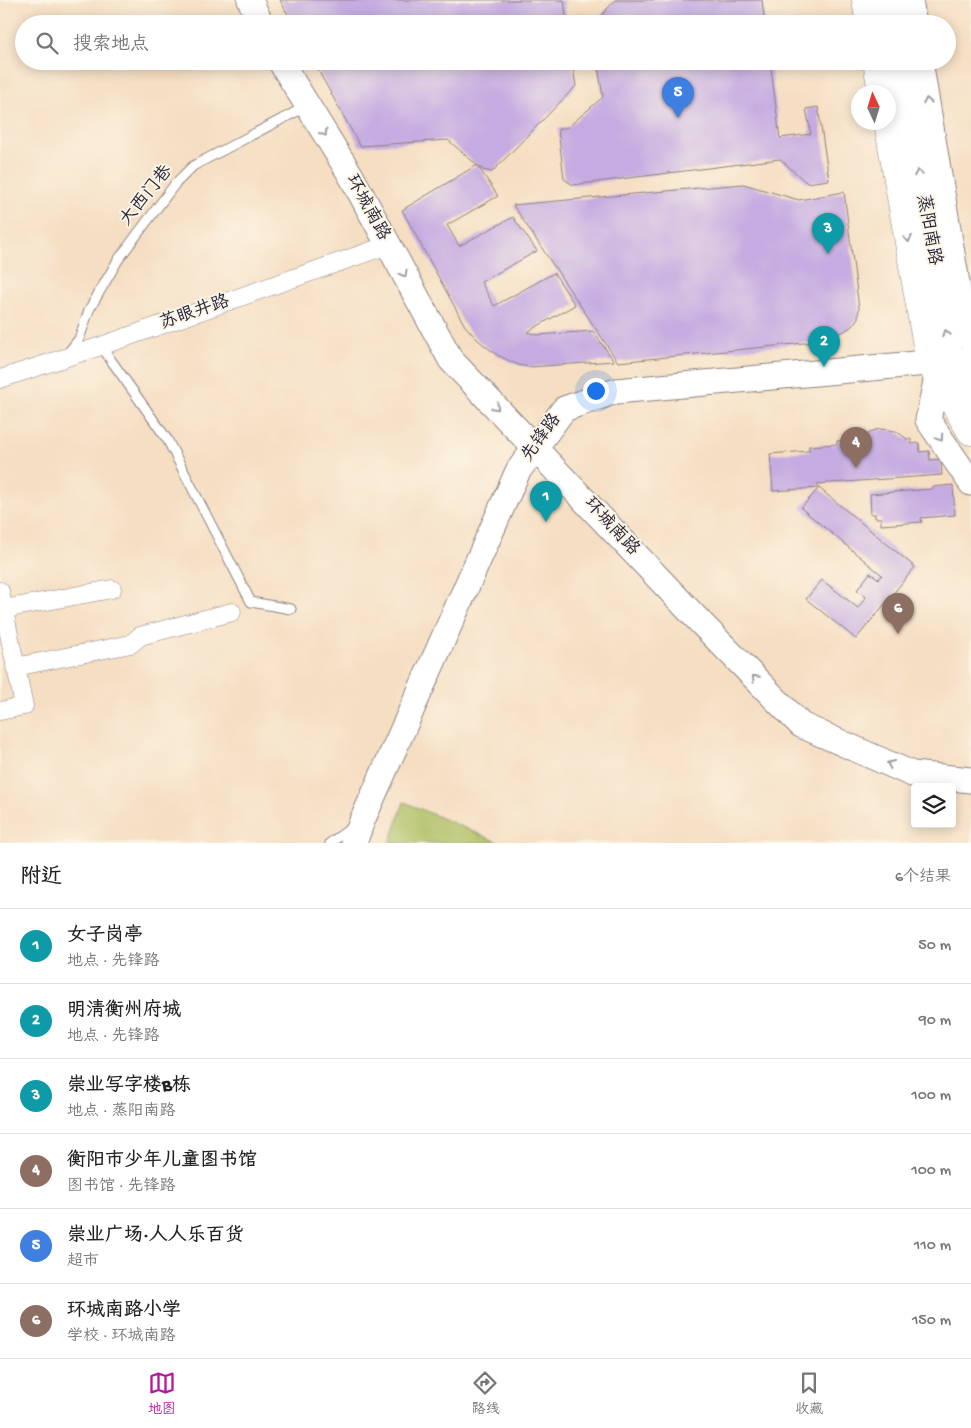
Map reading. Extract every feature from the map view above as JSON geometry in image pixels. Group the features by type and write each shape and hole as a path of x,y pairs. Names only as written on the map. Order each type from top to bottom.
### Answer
{"main road":[{"path":"866,0 868,15"},
{"path":"889,0 892,15"},
{"path":"878,70 881,85"},
{"name":"蒸阳南路","path":"901,70 956,371"},
{"name":"蒸阳南路","path":"890,130 971,431"}],"street":[{"path":"250,0 257,15"},
{"path":"910,0 912,15"},
{"name":"环城南路","path":"286,70 350,174 451,360 701,622 801,724 912,774 971,780"},
{"path":"922,70 962,313 971,338"},
{"name":"苏眼井路","path":"0,379 101,346 388,245"},
{"path":"956,371 928,420 971,483"},
{"name":"先锋路","path":"363,832 518,471 539,452 564,408 616,391 956,371"},
{"path":"4,609 112,589"},
{"path":"0,591 4,609 6,648 16,667 24,706 0,711"},
{"path":"16,667 131,644 140,636 232,612"}],"lane":[{"name":"大西门巷","path":"64,358 79,339 89,310 118,260 175,184 193,166 308,106"},
{"path":"101,346 166,439 251,602 291,609"},
{"path":"330,843 363,832"}],"green space":[{"path":"404,802 500,843 390,843"}],"building":[{"path":"280,0 564,0 566,15 288,15"},
{"path":"615,0 762,0 764,15 602,15"},
{"path":"318,70 573,70 576,86 492,172 483,170 448,140 360,146"},
{"path":"598,70 771,70 780,138 811,134 806,109 818,107 829,180 807,183 780,159 573,185 564,179 558,129 568,127 603,97"},
{"path":"477,165 498,196 447,225 459,246 513,217 537,251 481,282 494,306 554,273 575,305 527,332 538,335 593,331 614,361 529,367 518,365 497,355 479,341 465,326 402,210"},
{"path":"743,184 799,200 844,192 859,308 858,318 852,326 843,332 813,336 814,342 618,362 513,205"},
{"path":"880,429 896,431 907,439 911,439 911,444 919,443 920,452 929,451 930,460 941,459 942,475 817,484 818,488 773,491 770,454 809,451 809,446 837,444 837,441 851,440 852,443 858,442 872,431"},
{"path":"953,485 955,515 921,518 922,522 881,525 881,518 875,518 875,514 871,514 870,494 932,489 932,487"},
{"path":"819,488 915,567 856,639 806,599 822,580 858,608 866,597 857,590 870,573 879,579 882,575 801,508"}],"place":[{"name":"崇业广场·人人乐百货","path":"678,118"},
{"name":"崇业写字楼B栋","path":"828,254"},
{"name":"明清衡州府城","path":"824,367"},
{"name":"衡阳市少年儿童图书馆","path":"856,468"},
{"name":"女子岗亭","path":"546,522"},
{"name":"环城南路小学","path":"898,634"}]}
